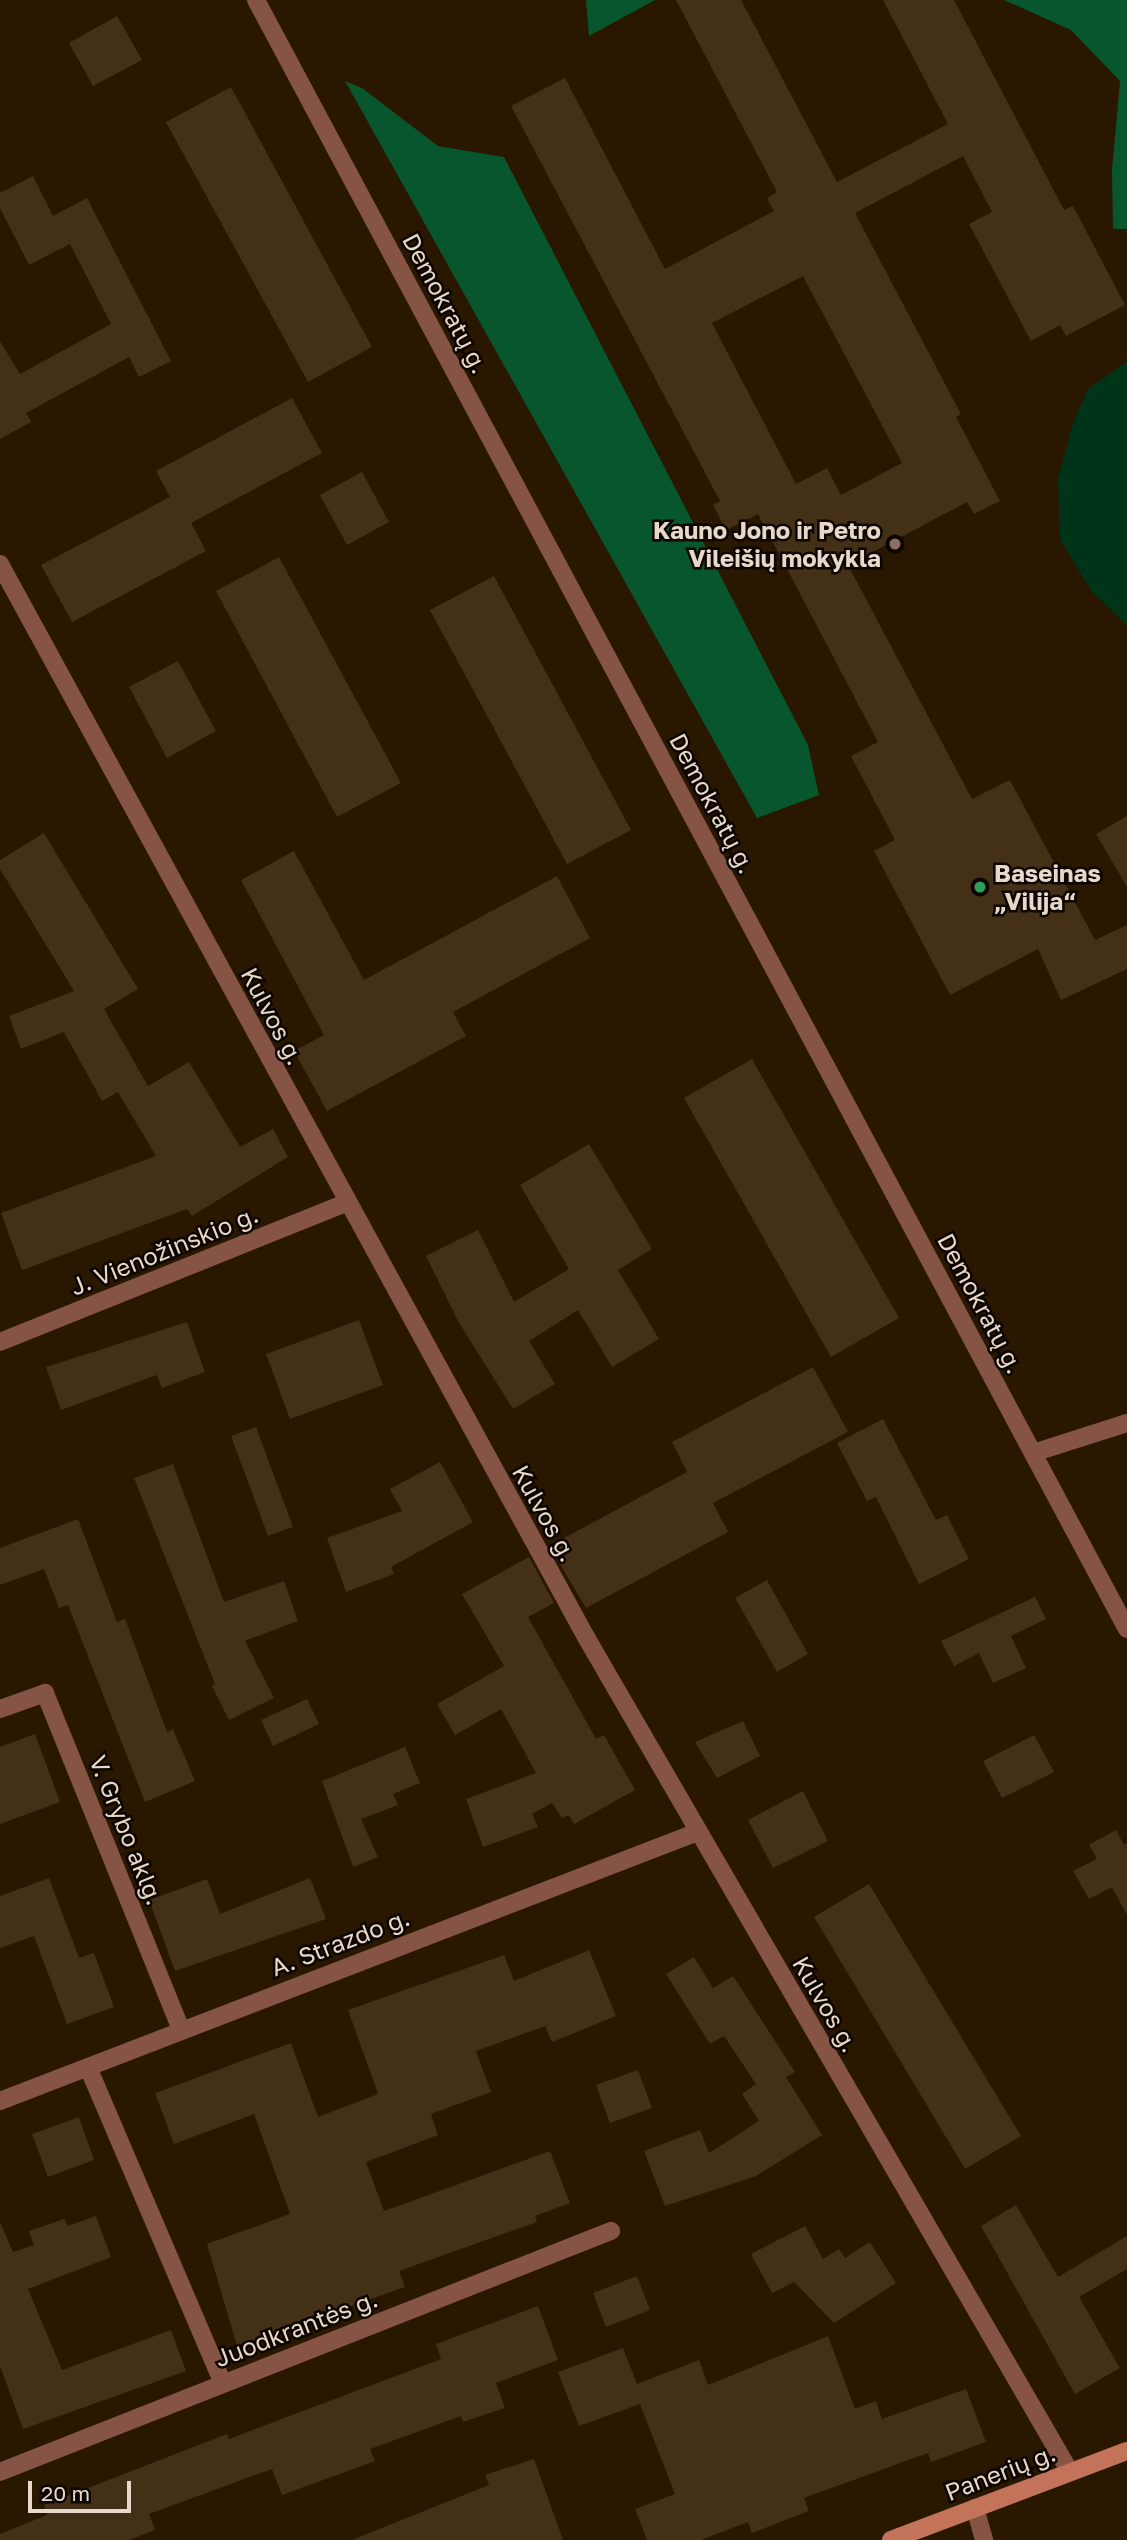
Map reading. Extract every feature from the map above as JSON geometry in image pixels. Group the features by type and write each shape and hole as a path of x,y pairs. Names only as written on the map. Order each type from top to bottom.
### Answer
{"main road":[{"name":"Panerių g.","path":"891,2540 1127,2451"}],"street":[{"name":"Demokratų g.","path":"256,0 1127,1629"},
{"name":"Kulvos g.","path":"0,564 346,1203 698,1832 1070,2472"},
{"name":"J. Vienožinskio g.","path":"0,1342 346,1203"},
{"path":"1033,1453 1127,1423"},
{"name":"V. Grybo aklg.","path":"0,1709 45,1693 181,2029"},
{"name":"A. Strazdo g.","path":"0,2101 698,1832"},
{"path":"88,2067 223,2384"},
{"name":"Juodkrantės g.","path":"0,2472 611,2231"},
{"path":"975,2508 984,2540"}],"green space":[{"path":"586,0 655,0 589,36"},
{"path":"1004,0 1127,0 1127,229 1113,229 1112,170 1120,81 1071,30"},
{"path":"345,81 362,88 438,146 504,157 808,745 819,795 757,818"},
{"path":"1127,361 1127,625 1091,591 1060,539 1058,479 1073,423 1088,389"}],"building":[{"path":"676,0 741,0 837,182 948,124 883,0 954,0 1064,210 1073,206 1125,305 1066,336 1060,325 1031,341 969,224 992,212 963,156 855,213 961,414 956,417 1000,501 974,514 967,502 848,565 972,799 1010,780 1095,940 1127,925 1127,969 1061,1000 1038,949 950,995 874,851 895,840 851,756 878,742 758,514 726,530 713,505 720,501 511,106 565,78 665,269 774,211 767,198 777,192","holes":["803,276 902,463 841,495 827,468 796,484 712,323"]},
{"path":"117,16 142,60 93,86 69,43"},
{"path":"231,87 372,347 308,382 166,122"},
{"path":"33,176 53,216 87,198 171,361 139,377 129,357 26,413 31,422 0,439 0,341 20,374 111,324 70,244 29,265 0,208 0,193"},
{"path":"292,398 322,453 191,523 206,551 72,622 41,565 170,497 156,471"},
{"path":"362,472 389,522 347,545 320,495"},
{"path":"279,557 401,783 337,817 216,591"},
{"path":"494,576 631,830 567,864 430,610"},
{"path":"178,661 216,731 167,758 129,687"},
{"path":"1127,816 1127,887 1096,834"},
{"path":"44,833 138,989 104,1009 148,1086 189,1062 240,1147 273,1129 288,1157 192,1216 187,1209 22,1270 1,1213 156,1156 118,1092 102,1101 64,1032 21,1049 9,1016 74,991 0,869 0,860"},
{"path":"294,851 364,980 557,876 590,938 453,1012 466,1036 327,1111 294,1051 324,1035 241,880"},
{"path":"752,1059 899,1318 831,1357 684,1098"},
{"path":"589,1144 652,1249 618,1270 659,1339 612,1367 578,1310 529,1341 555,1384 513,1409 458,1321 426,1256 478,1230 514,1302 569,1269 520,1185"},
{"path":"359,1320 383,1385 290,1419 266,1354"},
{"path":"187,1322 205,1372 162,1388 157,1375 61,1410 46,1367"},
{"path":"813,1367 848,1432 713,1503 728,1532 586,1608 549,1546 687,1472 672,1442"},
{"path":"883,1419 936,1520 947,1515 969,1559 919,1584 876,1497 867,1501 837,1443"},
{"path":"256,1427 293,1527 268,1536 231,1436"},
{"path":"440,1462 473,1522 391,1567 394,1574 346,1592 327,1538 402,1511 390,1489"},
{"path":"173,1464 224,1602 284,1581 298,1621 245,1641 274,1698 229,1720 212,1686 215,1684 134,1478"},
{"path":"78,1519 117,1622 125,1619 167,1732 173,1729 195,1781 145,1802 68,1605 59,1608 44,1569 0,1585 0,1548"},
{"path":"529,1557 554,1603 528,1617 596,1739 604,1735 635,1790 574,1824 569,1815 562,1818 552,1803 532,1814 538,1827 483,1847 466,1799 536,1773 501,1709 455,1735 437,1704 504,1666 462,1594"},
{"path":"767,1580 808,1654 777,1672 735,1598"},
{"path":"1035,1597 1046,1619 1011,1636 1026,1668 993,1683 979,1653 954,1666 941,1641"},
{"path":"307,1699 319,1724 273,1746 261,1720"},
{"path":"743,1721 760,1756 717,1778 695,1742"},
{"path":"35,1734 60,1802 0,1824 0,1747"},
{"path":"1034,1735 1054,1772 1002,1798 983,1761"},
{"path":"405,1747 420,1783 393,1794 398,1805 361,1819 378,1857 353,1867 322,1781"},
{"path":"803,1791 828,1841 773,1868 748,1820"},
{"path":"1116,1830 1124,1845 1127,1843 1127,1915 1112,1887 1089,1899 1073,1871 1097,1859 1089,1845"},
{"path":"49,1878 79,1958 94,1953 114,2007 67,2024 34,1936 0,1948 0,1896"},
{"path":"310,1878 326,1919 175,1971 149,1900 207,1879 220,1914"},
{"path":"869,1884 1021,2136 965,2169 814,1917"},
{"path":"589,1950 616,2016 552,2042 545,2026 476,2051 491,2092 431,2114 438,2135 366,2162 384,2211 550,2151 570,2203 535,2216 537,2222 399,2271 405,2287 237,2346 207,2244 290,2214 254,2114 174,2144 155,2093 291,2043 318,2117 378,2094 348,2010 504,1955 514,1981"},
{"path":"694,1957 713,1988 733,1976 795,2072 786,2077 822,2135 756,2176 665,2206 644,2151 700,2130 709,2153 759,2121 742,2094 756,2084 724,2036 710,2044 666,1974"},
{"path":"638,2070 652,2108 610,2123 596,2085"},
{"path":"79,2117 94,2160 48,2177 32,2134"},
{"path":"1016,2205 1058,2277 1127,2236 1127,2269 1079,2297 1120,2368 1075,2394 981,2226"},
{"path":"96,2216 111,2257 28,2289 62,2370 171,2330 186,2371 23,2429 0,2366 0,2222 13,2252 34,2245 29,2231 64,2219 68,2226"},
{"path":"805,2226 823,2259 839,2249 845,2258 870,2242 896,2283 834,2323 794,2282 772,2293 751,2254"},
{"path":"637,2276 650,2310 606,2327 593,2293"},
{"path":"538,2306 558,2360 496,2383 505,2408 463,2422 461,2416 370,2449 375,2461 282,2495 272,2469 149,2514 155,2530 129,2540 0,2540 0,2534 47,2515 44,2505 227,2434 229,2439 441,2359 436,2344"},
{"path":"828,2336 855,2409 876,2401 882,2419 966,2389 986,2442 931,2462 928,2453 804,2498 809,2511 752,2533 748,2522 701,2540 647,2540 635,2509 675,2494 640,2404 579,2426 558,2372 623,2348 637,2384 699,2360 708,2385"},
{"path":"534,2459 563,2540 352,2540 489,2485 485,2475"}],"place":[{"name":"Kauno Jono ir Petro Vileišių mokykla","path":"895,544"},
{"name":"Baseinas „Vilija“","path":"980,887"}]}
